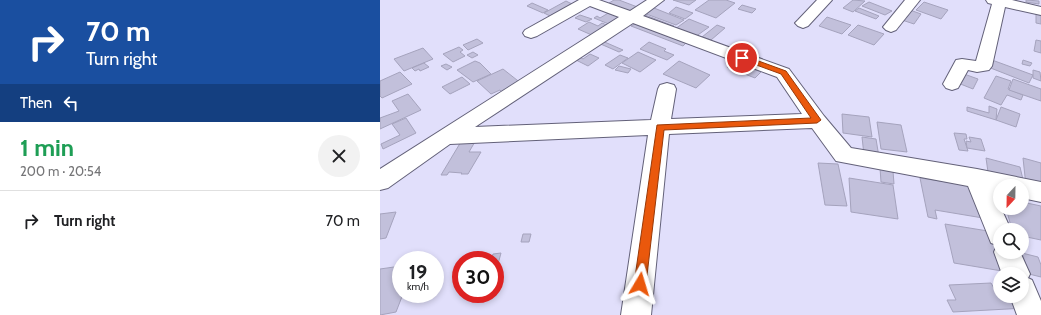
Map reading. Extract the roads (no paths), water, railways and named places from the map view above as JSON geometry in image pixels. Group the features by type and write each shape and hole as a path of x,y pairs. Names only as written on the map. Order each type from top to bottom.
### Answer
{"street":[{"path":"531,33 589,0 631,17 783,72 844,155 993,181"},
{"path":"380,181 446,136 657,0"},
{"path":"803,23 825,0"},
{"path":"892,27 913,0"},
{"path":"952,84 962,64 977,67 983,66 997,1 1041,11"},
{"path":"636,315 660,127 667,89"},
{"path":"446,136 817,120"},
{"path":"978,178 995,223"},
{"path":"1029,189 1041,192"},
{"path":"1027,303 1032,315"}]}
